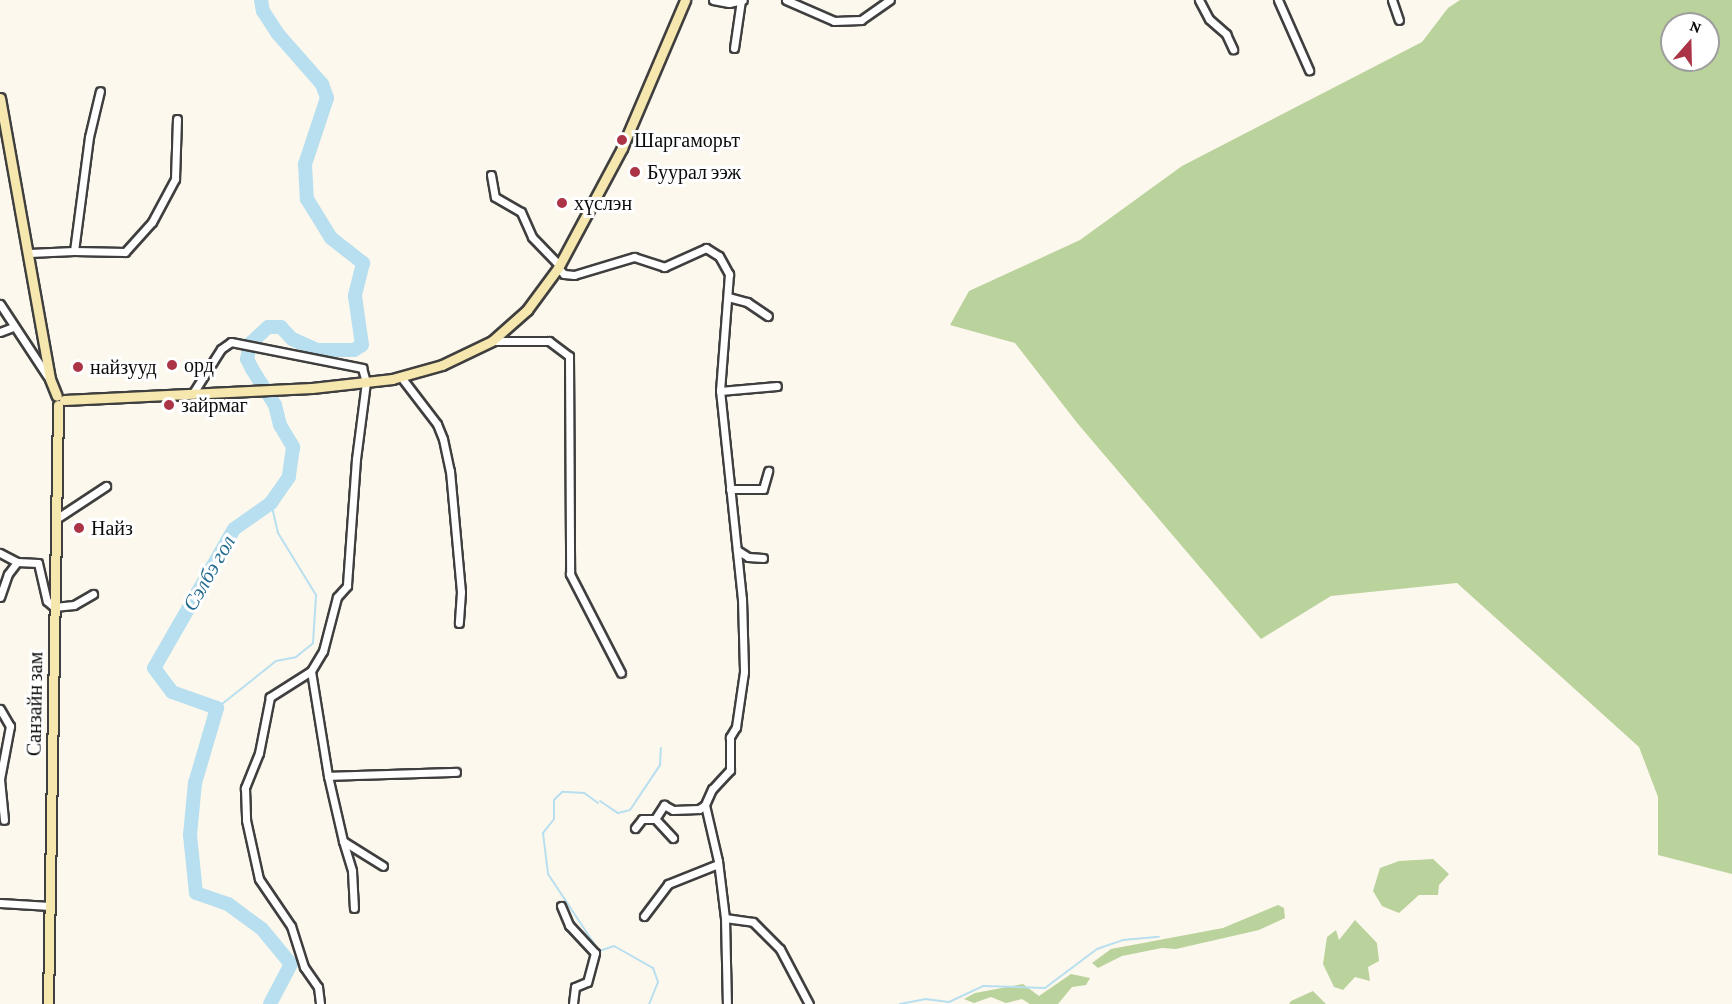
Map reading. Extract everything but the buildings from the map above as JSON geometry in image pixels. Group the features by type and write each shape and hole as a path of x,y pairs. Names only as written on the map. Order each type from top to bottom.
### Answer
{"main road":[{"path":"0,98 50,379 60,400 312,388 401,377 442,365 492,341 527,310 559,266 622,148 685,0"},
{"name":"Санзайн зам","path":"48,1004 54,607 60,400"}],"street":[{"path":"713,0 742,0 734,48"},
{"path":"786,0 834,21 861,20 890,0"},
{"path":"1199,0 1209,19 1226,34 1233,49"},
{"path":"1278,0 1309,70"},
{"path":"1392,0 1399,20"},
{"path":"74,251 84,196 89,137 100,91"},
{"path":"29,253 125,252 152,222 175,179 177,119"},
{"path":"491,175 495,197 521,212 532,237 564,274 574,275 634,257 664,267 706,248 719,256 729,274 720,391 737,550 744,672 736,727 730,737 729,770 712,789 705,805 699,809 673,810 664,805 655,819"},
{"path":"728,297 747,302 768,316"},
{"path":"0,304 13,327 50,379"},
{"path":"0,332 13,327"},
{"path":"492,341 549,341 569,356 570,574 621,673"},
{"path":"193,393 221,349 231,342 357,366 365,372 366,382 356,459 347,586 337,597 323,651 311,671 270,696 259,753 245,788 246,820 259,879 291,926 304,967 318,987 320,1004"},
{"path":"401,377 437,424 443,439 450,471 461,592 459,623"},
{"path":"720,391 777,386"},
{"path":"730,489 763,489 768,471"},
{"path":"56,519 106,486"},
{"path":"737,550 748,557 763,558"},
{"path":"1,554 17,562 38,563 47,601 54,607 74,605 93,594"},
{"path":"0,597 8,574 17,562"},
{"path":"311,671 328,776 352,871 354,908"},
{"path":"0,709 10,726 0,779 4,820"},
{"path":"328,776 456,772"},
{"path":"705,805 718,864 725,918 728,1004"},
{"path":"635,828 642,819 655,819 673,838"},
{"path":"343,841 383,866"},
{"path":"644,916 668,884 718,864"},
{"path":"0,903 50,906"},
{"path":"561,906 569,925 595,953 587,982 575,987 573,1004"},
{"path":"725,918 753,922 780,949 809,1004"}],"green space":[{"path":"1460,0 1732,0 1732,874 1658,855 1658,797 1639,747 1457,583 1331,596 1261,639 1078,424 1015,343 950,325 969,291 1080,240 1182,166 1422,42 1448,8"},
{"path":"1433,859 1449,874 1439,885 1438,895 1419,895 1399,913 1382,906 1373,891 1380,868 1399,861"},
{"path":"1278,905 1284,908 1285,918 1259,930 1176,949 1162,948 1122,956 1098,968 1092,963 1111,949 1223,928"},
{"path":"1355,920 1377,943 1379,961 1368,967 1370,981 1355,977 1343,990 1334,987 1323,964 1327,937 1336,930 1339,940"},
{"path":"1071,974 1090,978 1086,985 1072,987 1058,1004 1030,1004 1022,999 1006,1003 991,997 974,1003 964,999 975,993 1023,984 1039,996"},
{"path":"1313,991 1326,1004 1289,1004 1291,1001"}],"waterway":[{"name":"Сэлбэ гол","path":"261,0 263,11 278,34 322,84 327,98 305,164 307,199 331,238 363,263 355,296 362,345 354,350 317,350 292,339 281,327 268,327 250,344 247,359 275,405 280,425 293,447 289,477 271,503 234,529 154,668 172,692 217,708 195,783 190,835 196,893 228,904 262,929 291,964 270,1004"},
{"path":"217,708 276,661 296,657 313,643 316,595 278,533 271,503"},
{"path":"600,801 618,813 630,810 660,765 661,748"},
{"path":"598,803 584,793 562,792 554,800 554,819 543,833 548,874 599,951 614,946 653,968 658,982 649,1004"},
{"path":"900,1004 925,999 949,1002 983,986 1045,988 1097,949 1123,940 1159,937"}],"place":[{"name":"Шаргаморьт","path":"622,140"},
{"name":"Буурал ээж","path":"635,172"},
{"name":"хүслэн","path":"562,203"},
{"name":"орд","path":"172,365"},
{"name":"найзууд","path":"78,367"},
{"name":"зайрмаг","path":"169,405"},
{"name":"Найз","path":"79,528"}]}
